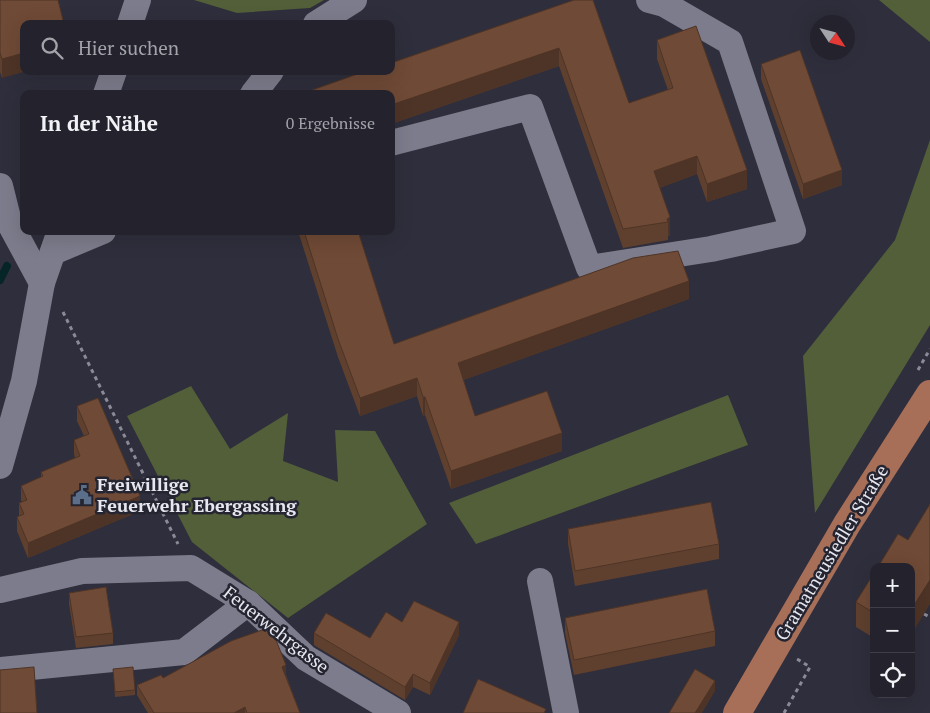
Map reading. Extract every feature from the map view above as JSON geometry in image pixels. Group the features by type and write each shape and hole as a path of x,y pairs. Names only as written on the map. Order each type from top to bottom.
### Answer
{"main road":[{"name":"Gramatneusiedler Straße","path":"740,712 846,524 927,406"}],"street":[{"path":"131,20 138,0"},
{"path":"322,20 354,0"},
{"path":"395,142 530,107 588,268 711,249 792,230 730,42 664,4 649,0"},
{"path":"107,90 113,75"},
{"path":"256,90 268,75"},
{"path":"0,186 9,222 42,283"},
{"path":"0,466 24,382 42,283 57,242 86,235"},
{"path":"0,590 82,571 191,568"},
{"name":"Feuerwehrgasse","path":"191,568 248,603 306,658 398,713"},
{"path":"540,581 566,713"},
{"path":"0,670 184,652 248,603"}],"path":[{"path":"42,283 63,312 191,568"},
{"path":"924,614 930,617"}],"green space":[{"path":"194,0 324,0 310,8 237,13"},
{"path":"879,0 930,0 930,42"},
{"path":"930,140 930,325 815,513 803,356 895,240"},
{"path":"191,386 230,449 288,413 283,461 338,482 335,430 375,431 427,524 288,618 192,542 127,416"},
{"path":"728,395 748,445 476,544 449,503"}],"building":[{"path":"0,0 58,0 63,20 20,20 20,54 2,59 0,53"},
{"path":"574,0 593,0 629,103 673,88 657,40 696,26 747,170 707,184 697,156 654,171 670,217 667,219 668,222 623,229 559,48 395,104 395,90 312,90 355,75 395,75 395,62"},
{"path":"800,50 842,170 803,184 761,64"},
{"path":"305,235 359,235 394,344 633,258 678,251 689,281 458,363 475,416 547,391 562,433 451,471 417,378 360,398 338,339"},
{"name":"Freiwillige Feuerwehr Ebergassing","path":"98,398 140,496 28,543 17,517 24,514 19,503 27,500 21,486 43,476 41,472 80,456 74,440 89,434 77,406"},
{"path":"711,502 719,544 575,571 568,529"},
{"path":"930,504 930,580 915,604 915,563 880,563 898,534 908,540"},
{"path":"870,579 870,611 856,602"},
{"path":"106,587 113,633 76,637 69,593"},
{"path":"707,589 715,631 574,660 565,618"},
{"path":"414,601 459,622 430,683 413,674 405,687 314,633 326,613 370,638 386,612 402,622"},
{"path":"265,629 276,640 286,665 282,667 300,713 247,713 245,707 234,713 154,713 137,685 161,675 163,678 231,641"},
{"path":"34,667 37,713 0,713 0,670"},
{"path":"133,667 135,690 115,692 113,669"},
{"path":"695,669 715,681 695,713 669,713"},
{"path":"478,679 546,709 544,713 463,713"}],"waterway":[{"path":"0,280 7,266"}],"place":[{"name":"Freiwillige Feuerwehr Ebergassing","path":"82,495"}]}
